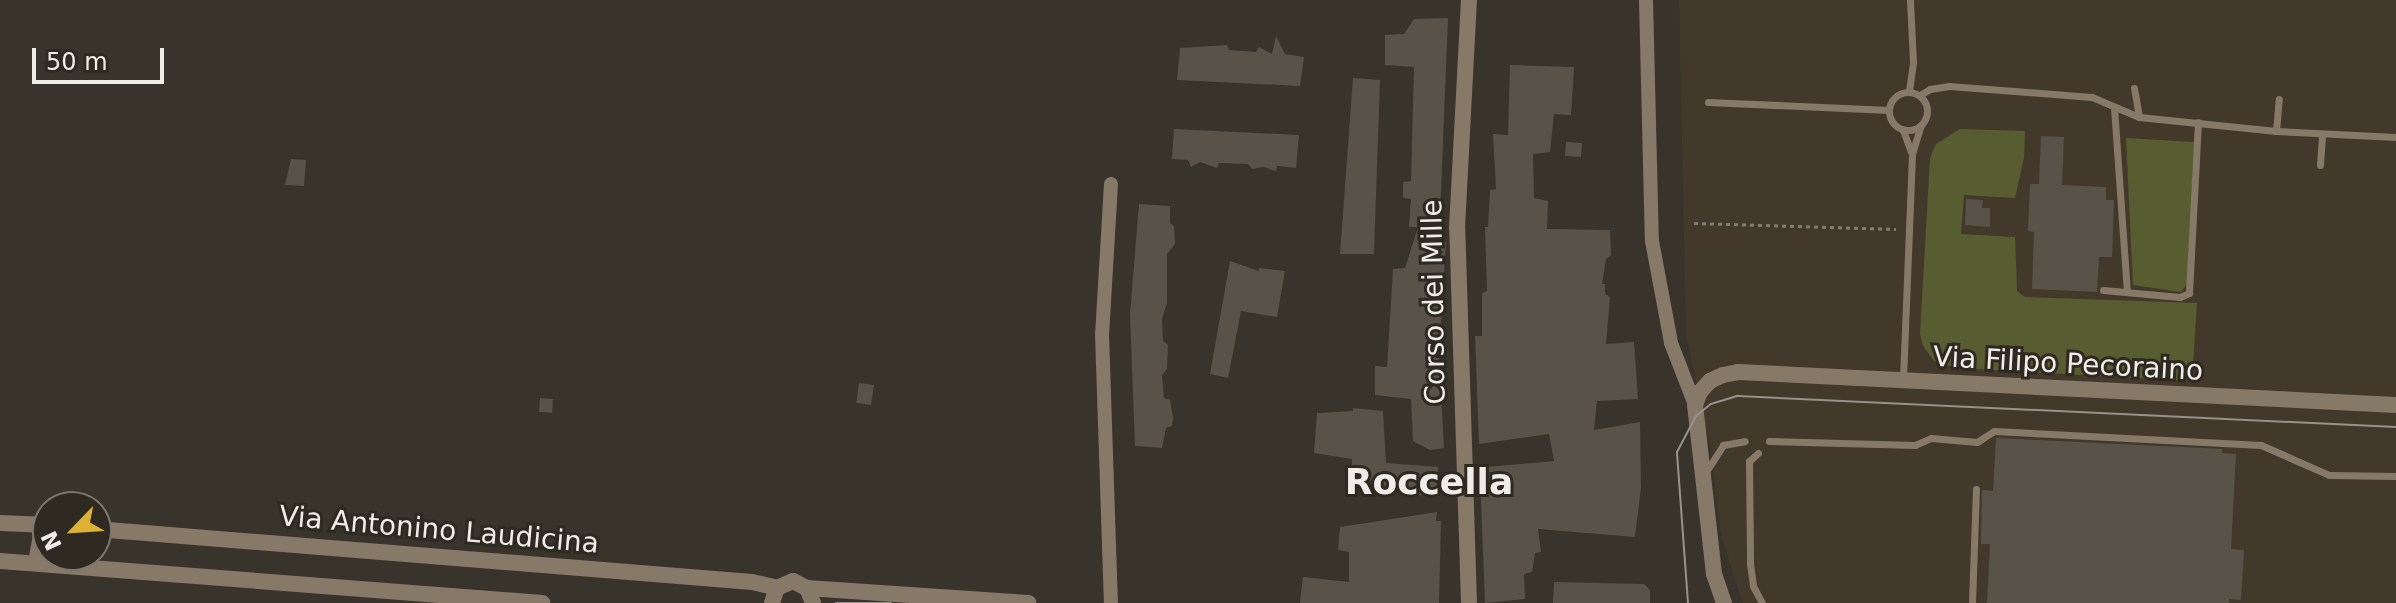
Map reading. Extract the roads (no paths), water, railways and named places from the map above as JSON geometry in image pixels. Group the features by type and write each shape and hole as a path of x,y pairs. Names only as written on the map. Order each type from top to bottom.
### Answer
{"street":[{"name":"Corso dei Mille","path":"1469,0 1457,228 1469,603"},
{"path":"1646,0 1652,241 1671,343 1695,405 1714,574 1712,603"},
{"path":"1111,184 1102,334 1111,603"},
{"name":"Via Filipo Pecoraino","path":"1695,405 1700,392 1710,381 1738,372 2396,405"},
{"path":"0,523 32,524"},
{"name":"Via Antonino Laudicina","path":"112,530 752,582 774,596 793,581 810,595"},
{"path":"0,561 32,563"},
{"path":"112,569 542,603"},
{"path":"1714,574 1724,603"},
{"path":"810,595 1028,603"}],"lane":[{"path":"1909,91 1913,62 1910,0"},
{"path":"2017,83 2022,94"},
{"path":"1922,98 1930,89 1949,86 2092,97 2139,117 2276,131 2396,137"},
{"path":"2134,88 2139,117"},
{"path":"1903,381 1912,154 1927,113 1922,98 1909,91 1897,95 1889,110 1892,122 1903,130 1912,154"},
{"path":"2276,131 2279,99"},
{"path":"1708,102 1889,110"},
{"path":"2114,107 2127,292"},
{"path":"2103,290 2180,297 2189,293 2198,122"},
{"path":"1903,130 1921,125"},
{"path":"2320,165 2322,134"},
{"path":"1769,441 1915,445 1931,438 1977,442 1994,431 2261,445 2329,475 2396,476"},
{"path":"1702,479 1723,445 1745,441"},
{"path":"1758,453 1749,461 1750,564 1753,586 1762,603"},
{"path":"1972,603 1976,489"}],"tram line":[{"path":"1688,603 1677,452 1696,416 1711,404 1738,396 2396,427"},
{"path":"836,603 891,603"}],"district":[{"name":"Roccella","path":"1429,482"}]}
